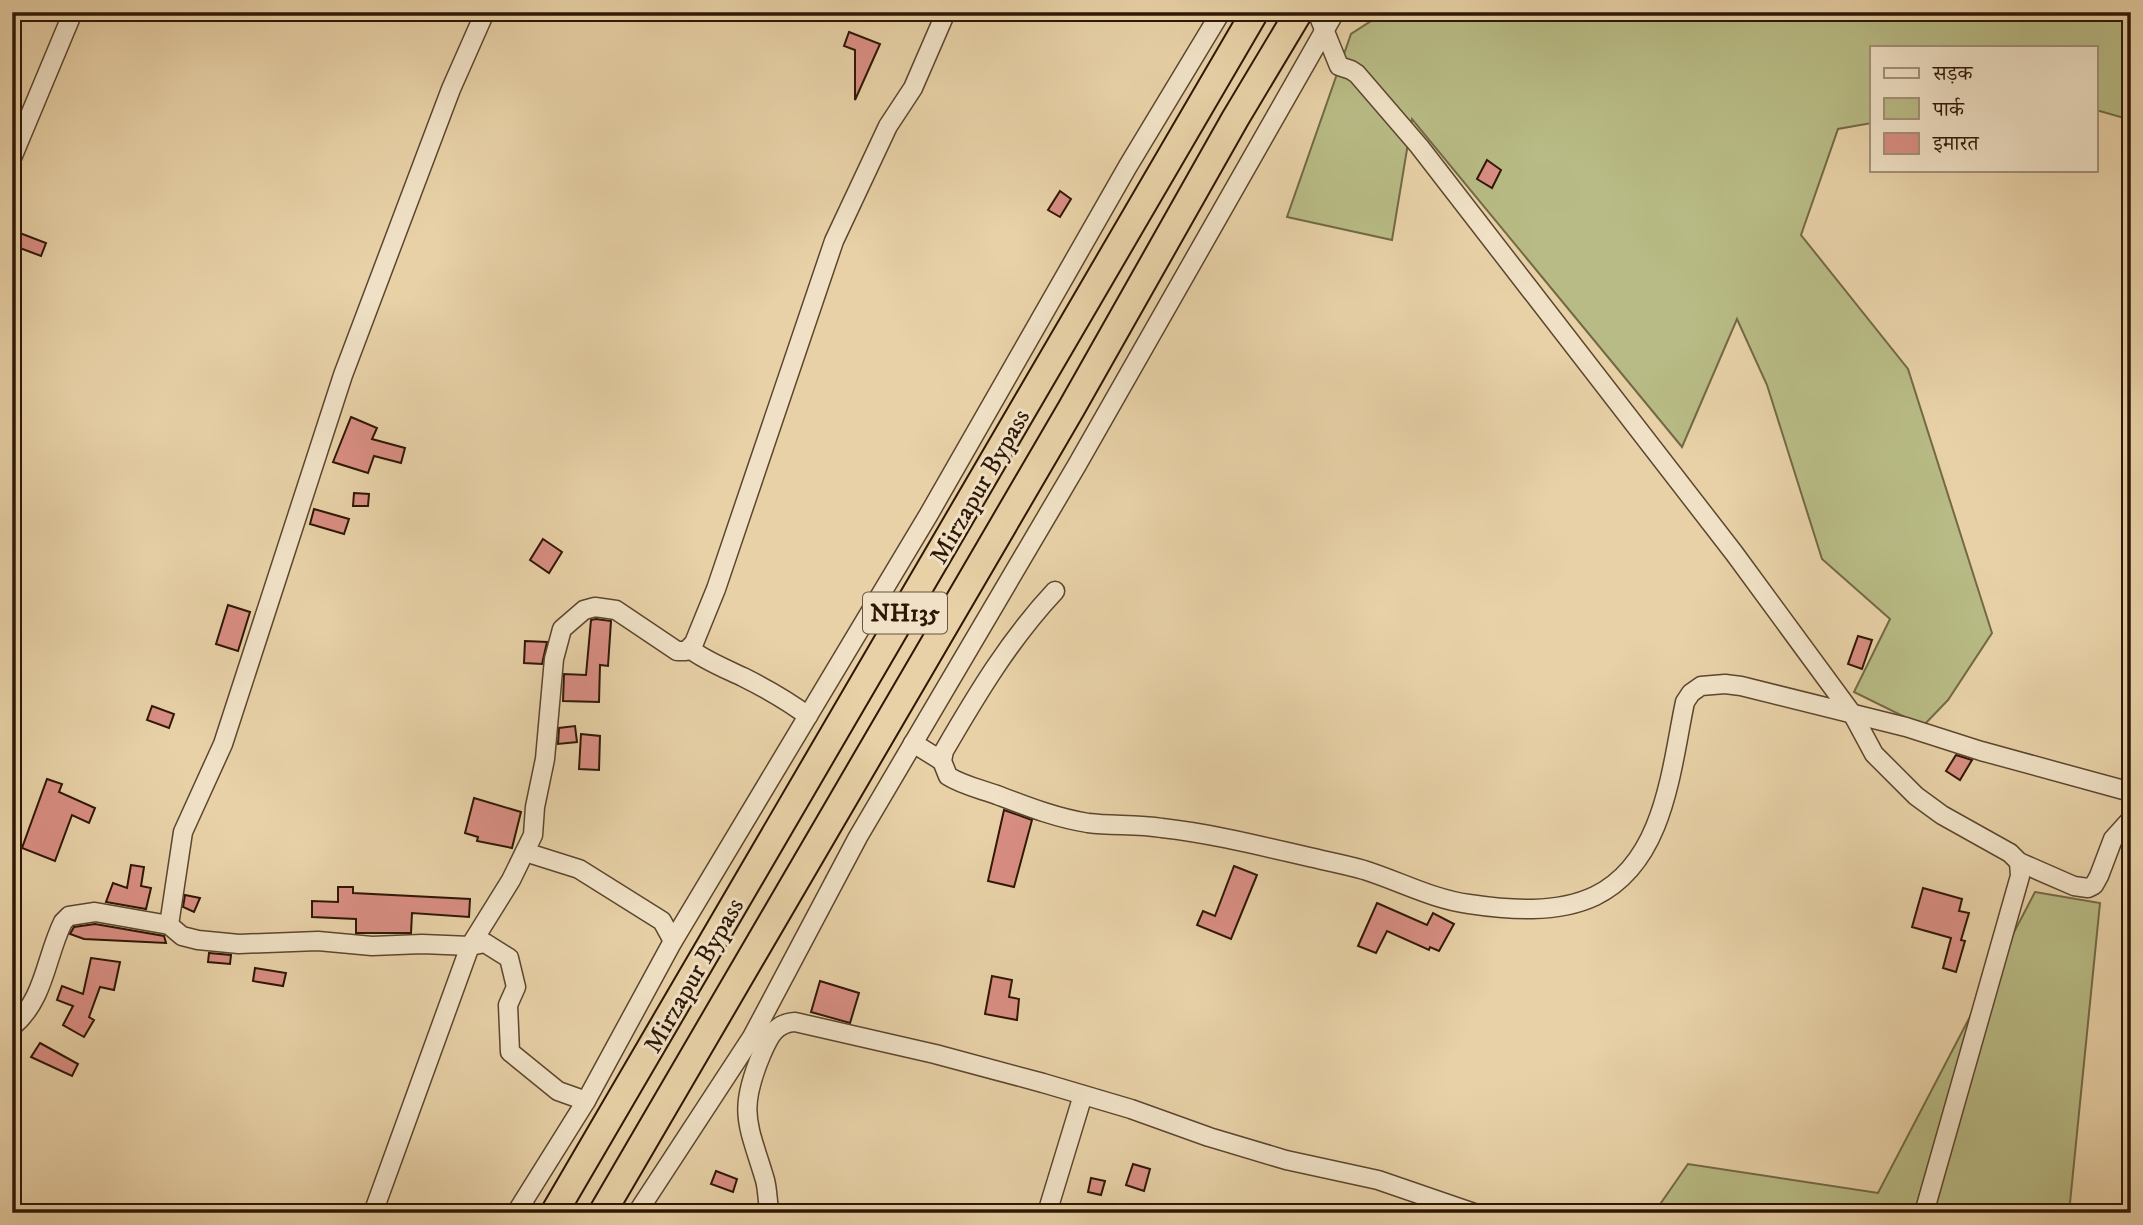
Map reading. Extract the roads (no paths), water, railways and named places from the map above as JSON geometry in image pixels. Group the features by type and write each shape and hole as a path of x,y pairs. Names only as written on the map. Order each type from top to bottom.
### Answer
{"highway":[{"name":"Mirzapur Bypass","path":"554,1213 1255,12"},
{"name":"NH135","path":"602,1213 1299,12"}],"street":[{"path":"12,158 73,12"},
{"path":"169,925 183,832 223,744 343,375 452,89 485,12"},
{"path":"373,1213 470,946 511,880 533,835 535,807 545,759 554,659 562,629 584,610 595,607 616,610 677,651 690,649 716,589 829,254 888,126 913,88 946,12"},
{"path":"516,1213 586,1101 673,941 929,514 1128,166 1221,12"},
{"path":"1317,12 1339,66 1357,74 1419,146 1734,553 1853,715 1874,754 1916,796 1942,815 2010,853 2019,862 2074,886 2088,888 2097,880 2113,839 2131,819"},
{"path":"637,1213 752,1037 858,837 1077,465 1335,12"},
{"path":"1055,591 1013,640 976,695 944,751 943,761 948,776 1070,820 1160,827 1202,834 1364,870 1450,901 1530,909 1563,905 1593,897 1626,873 1641,853 1656,825 1665,798 1685,702 1691,693 1701,686 1741,686 1906,727 1981,751 2131,792"},
{"path":"690,649 793,705 808,716"},
{"path":"913,743 943,761"},
{"path":"525,852 579,869 662,921 673,941"},
{"path":"1924,1213 2020,876 2019,862"},
{"path":"12,1027 27,1014 37,995 58,932 69,916 95,912 169,925 183,936 198,940 239,944 318,941 372,946 470,946 485,943 509,958 516,988 508,1005 510,1052 558,1091 586,1101"},
{"path":"770,1213 766,1185 747,1123 747,1096 770,1035 782,1024 794,1022 922,1051 1083,1095 1209,1138 1286,1160 1378,1180 1474,1213"},
{"path":"1047,1213 1083,1095"}]}
